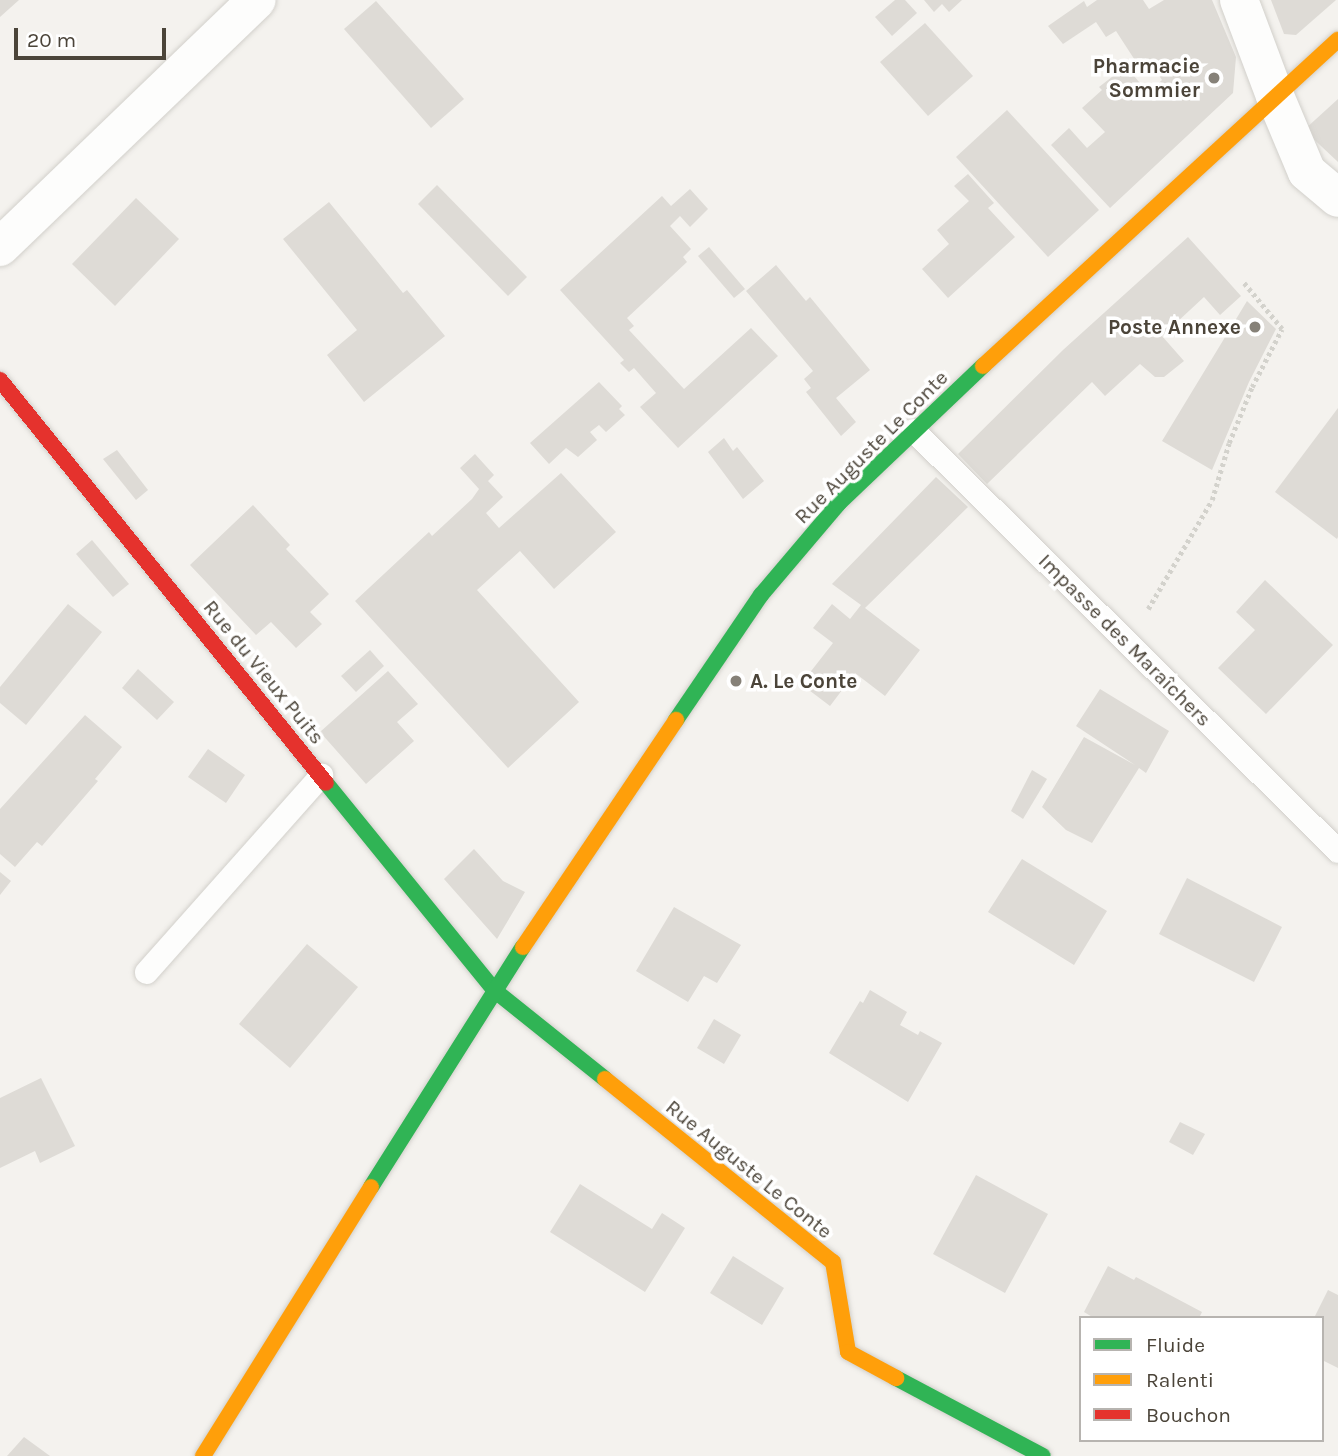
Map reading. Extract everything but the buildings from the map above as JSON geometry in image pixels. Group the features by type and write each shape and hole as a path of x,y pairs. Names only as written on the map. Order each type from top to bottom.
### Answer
{"street":[{"path":"0,247 257,0"},
{"path":"1239,0 1307,172 1338,198"},
{"name":"Rue Auguste Le Conte","path":"203,1456 494,990 761,595 839,503 913,430 1338,40"},
{"name":"Rue du Vieux Puits","path":"0,380 494,990"},
{"name":"Rue Auguste Le Conte","path":"494,990 833,1262 848,1352 1043,1456"}],"lane":[{"name":"Impasse des Maraîchers","path":"913,430 1338,851"},
{"path":"146,972 321,775"}],"path":[{"path":"1128,643 1212,500 1228,443 1252,387 1282,329 1243,282"}],"traffic: fast":[{"path":"676,720 761,595 839,503 983,366"},
{"path":"326,783 494,990 605,1079"},
{"path":"371,1187 523,947"},
{"path":"896,1378 1043,1456"}],"traffic: slow":[{"path":"983,366 1338,40"},
{"path":"523,947 676,720"},
{"path":"605,1079 833,1262 848,1352 896,1378"},
{"path":"203,1456 371,1187"}],"traffic: jam":[{"path":"0,380 326,783"}],"place":[{"name":"Pharmacie Sommier","path":"1214,78"},
{"name":"Poste Annexe","path":"1255,327"},
{"name":"A. Le Conte","path":"736,681"}]}
